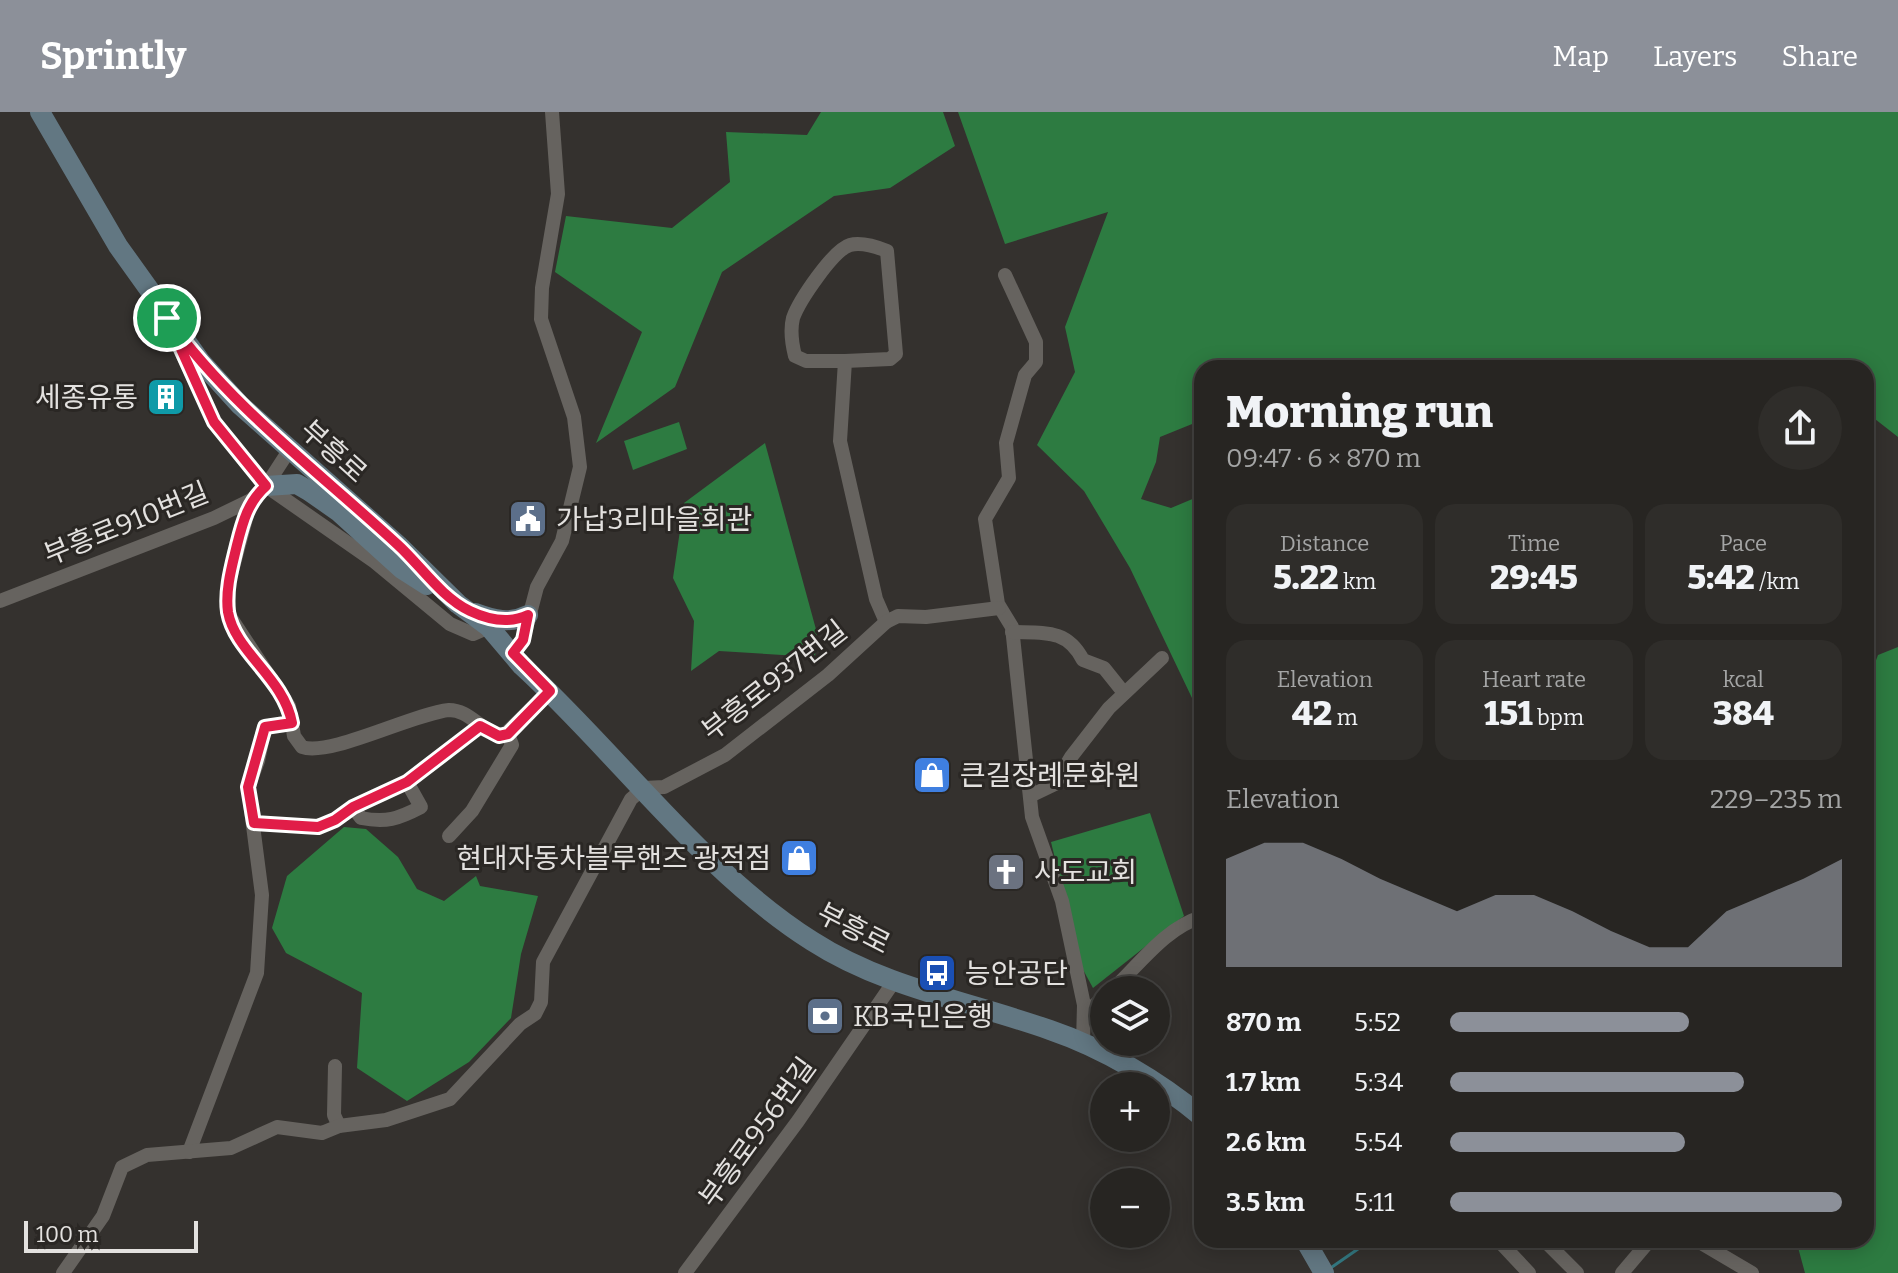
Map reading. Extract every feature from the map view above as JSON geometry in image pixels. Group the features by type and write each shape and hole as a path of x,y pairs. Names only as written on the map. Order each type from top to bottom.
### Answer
{"main road":[{"name":"부흥로","path":"40,112 118,246 167,318 240,405 464,608 489,627 729,876 761,904 812,941 895,980 1083,1043 1163,1089 1194,1111"},
{"path":"258,493 297,484 339,512 402,569 464,608 504,621 516,621 528,615"},
{"path":"1312,1248 1324,1273"}],"street":[{"path":"513,653 523,640 537,587 562,541 580,467 574,417 541,319 542,288 558,194 552,112"},
{"path":"851,245 878,247 887,251 896,354 890,359 845,361 806,361 795,356 793,319 807,292 841,251 851,245"},
{"path":"1005,275 1036,342 1036,362 1025,375 1006,443 1009,478 985,519 999,608 1012,632 1032,817 1062,901 1084,1014 1083,1043"},
{"path":"167,318 214,422 258,493 375,562 450,624 473,634 489,627"},
{"name":"부흥로937번길","path":"845,361 840,441 876,599 886,622"},
{"path":"290,449 258,493 229,582 229,615 233,626 289,706 298,743 316,750 333,748 352,738 439,711 458,710 499,736 508,734 550,691"},
{"name":"부흥로910번길","path":"0,601 214,518 258,493"},
{"name":"부흥로937번길","path":"644,788 664,787 725,755 828,675 886,622 898,616 926,617 999,608"},
{"path":"1012,632 1058,636 1073,642 1083,660 1104,668 1124,693"},
{"path":"1030,796 1055,784 1071,757 1124,693 1162,658"},
{"path":"189,1152 257,973 262,895 248,787 265,727 292,723"},
{"path":"254,823 318,827 407,782 480,726"},
{"path":"449,836 472,811 512,745 508,734"},
{"path":"353,807 361,818 384,822 400,818 421,807 407,782"},
{"path":"63,1273 103,1216 122,1167 147,1155 231,1148 277,1127 322,1133 339,1126 386,1120 450,1099 520,1024 535,1014 541,1002 543,962 557,932 631,799 644,788"},
{"path":"1126,976 1169,934 1194,919"},
{"name":"부흥로956번길","path":"685,1273 798,1121 895,980"},
{"path":"1084,1014 1090,1009"},
{"path":"335,1066 334,1115 339,1126"},
{"path":"1506,1248 1529,1273"},
{"path":"1552,1248 1577,1273"},
{"path":"1622,1273 1643,1248"},
{"path":"1711,1248 1752,1273"}],"green space":[{"path":"821,112 943,112 955,146 890,188 834,196 722,272 675,387 596,443 642,332 555,272 566,216 672,228 730,182 726,132 807,135"},
{"path":"958,112 1898,112 1898,437 1874,418 1874,360 1194,360 1194,423 1160,437 1156,462 1141,499 1171,508 1194,498 1194,702 1130,568 1084,491 1037,445 1075,372 1065,327 1108,212 1005,244"},
{"path":"679,422 687,449 633,470 624,441"},
{"path":"765,443 817,633 815,657 719,651 691,671 694,621 673,578 684,503"},
{"path":"1898,647 1898,1273 1805,1273 1798,1248 1874,1248 1874,666 1878,655"},
{"path":"1150,813 1184,916 1108,976 1090,976 1090,982 1081,966 1051,842"},
{"path":"344,827 366,829 398,857 417,889 444,901 476,876 480,886 538,896 521,954 511,1018 469,1062 407,1101 357,1068 362,993 286,953 272,928 287,876"}],"waterway":[{"path":"1332,1267 1359,1248"}],"place":[{"name":"세종유통","path":"166,397"},
{"name":"가납3리마을회관","path":"528,519"},
{"name":"큰길장례문화원","path":"932,775"},
{"name":"현대자동차블루핸즈 광적점","path":"799,858"},
{"name":"사도교회","path":"1006,872"},
{"name":"능안공단","path":"937,973"},
{"name":"KB국민은행","path":"825,1016"}],"route":[{"path":"167,318 240,405 398,545 458,604 469,611 504,621 516,621 528,615 523,640 513,653 522,666 550,691 508,734 499,736 480,726 407,782 318,827 254,823 248,787 258,761 265,727 292,723 289,706 233,626 228,610 228,593 240,534 251,500 266,486 214,422 180,353 167,318"}]}
